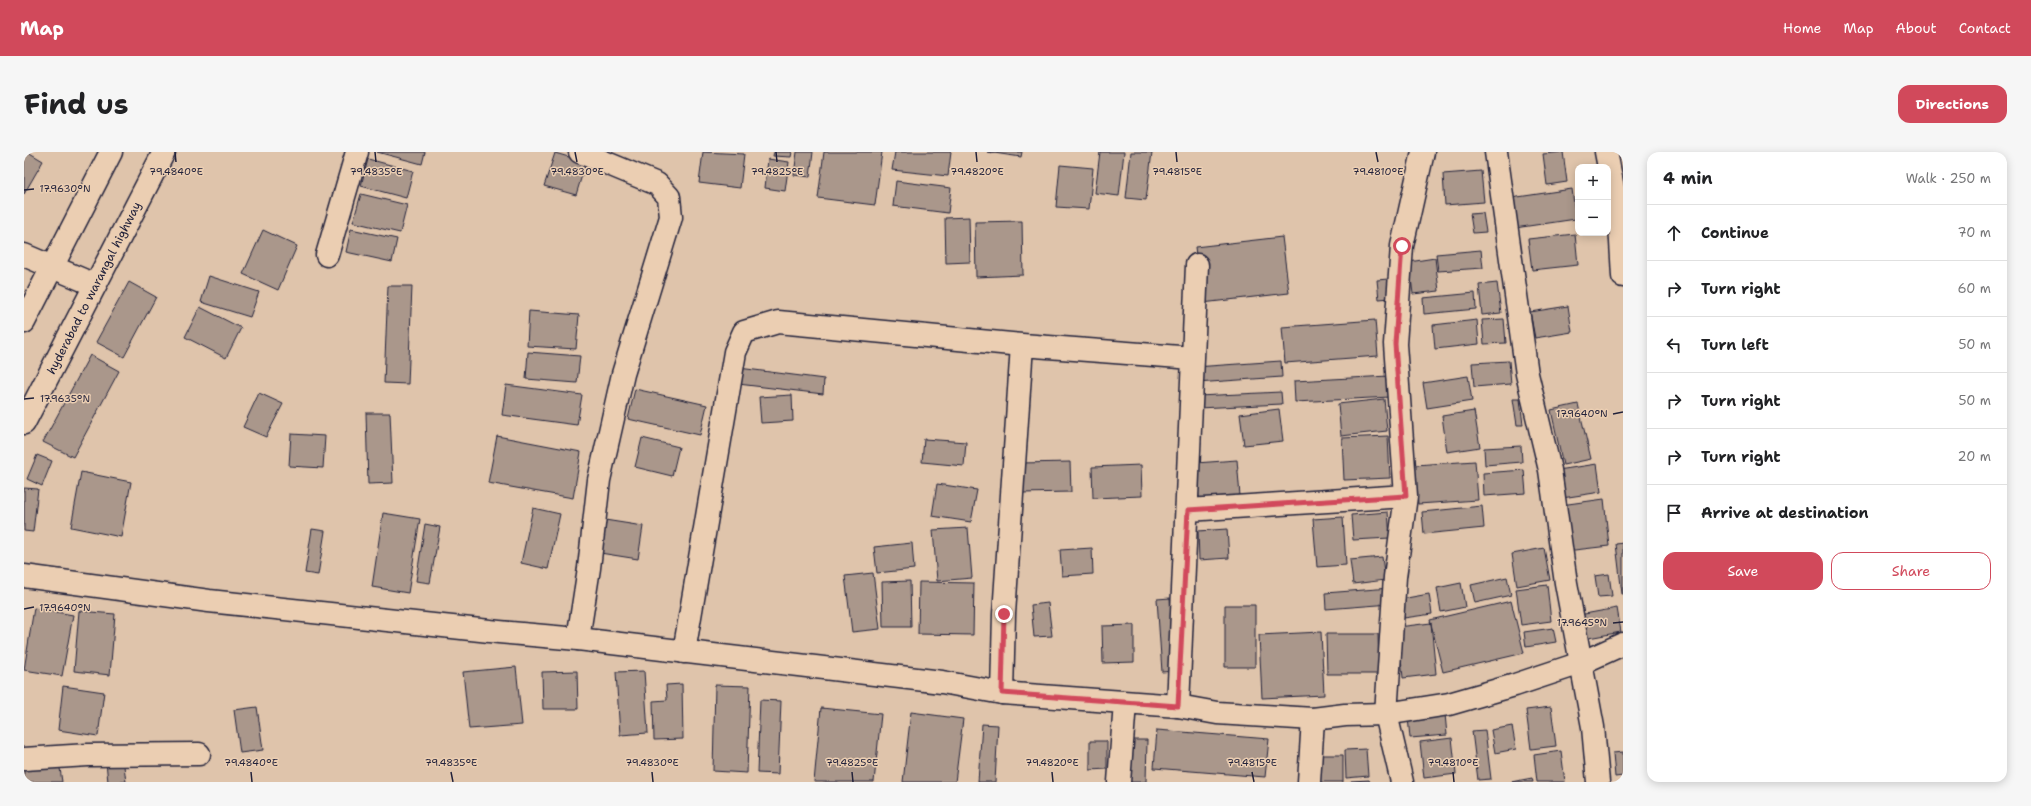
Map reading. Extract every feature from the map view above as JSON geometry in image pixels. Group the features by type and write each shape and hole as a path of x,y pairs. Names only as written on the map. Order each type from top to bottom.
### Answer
{"street":[{"path":"24,322 111,152"},
{"name":"hyderabad to warangal highway","path":"24,423 164,152"},
{"path":"327,255 357,152"},
{"path":"578,639 601,473 623,374 671,217 669,197 657,184 580,152"},
{"path":"1402,782 1386,714 1395,577 1406,496 1395,344 1402,246 1423,152"},
{"path":"1496,152 1527,374 1550,470 1566,583 1593,726 1598,782"},
{"path":"1606,152 1620,224 1623,276"},
{"path":"24,255 95,285"},
{"path":"1178,706 1188,510 1197,265"},
{"path":"684,652 735,352 744,332 778,322 1022,345 1193,358"},
{"path":"1002,693 1004,614 1022,345"},
{"path":"1188,510 1406,496"},
{"path":"24,576 209,601 491,632 578,639 942,682 1002,693 1178,706 1217,713 1313,720 1345,715 1386,714 1449,704 1515,685 1581,663 1623,644"},
{"path":"1119,782 1125,703"},
{"path":"1309,782 1313,720"},
{"path":"24,759 88,755 199,754"}],"building":[{"path":"24,152 28,152 43,161 24,194"},
{"path":"377,152 425,152 422,164"},
{"path":"703,152 744,154 740,188 699,183"},
{"path":"774,152 792,152 791,157 773,156"},
{"path":"797,152 813,152 810,177 794,175"},
{"path":"824,152 882,152 875,205 818,198"},
{"path":"895,152 951,152 948,176 892,170"},
{"path":"987,152 1022,152 1021,157"},
{"path":"1100,152 1124,152 1119,196 1095,193"},
{"path":"1131,152 1152,152 1146,200 1126,198"},
{"path":"1563,152 1567,182 1547,185 1543,154"},
{"path":"555,153 586,162 576,195 544,186"},
{"path":"368,159 413,171 406,198 361,186"},
{"path":"768,159 789,162 785,191 765,188"},
{"path":"1060,165 1093,168 1089,209 1056,207"},
{"path":"1481,171 1484,202 1445,205 1443,174"},
{"path":"896,181 951,188 948,213 893,206"},
{"path":"1572,189 1575,219 1515,228 1511,198"},
{"path":"361,194 407,205 400,233 353,222"},
{"path":"1483,213 1486,232 1473,233 1470,214"},
{"path":"969,217 970,262 946,263 945,218"},
{"path":"1022,221 1023,275 976,277 975,222"},
{"path":"351,229 397,239 392,262 346,252"},
{"path":"263,230 297,246 278,290 243,274"},
{"path":"1575,234 1578,265 1532,270 1528,239"},
{"path":"1282,237 1289,293 1202,303 1195,247"},
{"path":"1481,250 1483,268 1438,271 1436,254"},
{"path":"1435,258 1439,291 1413,294 1409,262"},
{"path":"209,276 259,292 250,317 201,302"},
{"path":"1388,279 1391,298 1379,299 1377,280"},
{"path":"129,282 156,297 124,357 96,342"},
{"path":"1497,283 1501,313 1482,315 1479,285"},
{"path":"388,286 412,286 408,384 384,383"},
{"path":"1475,293 1476,309 1424,314 1423,298"},
{"path":"1568,306 1572,332 1535,338 1530,312"},
{"path":"200,307 241,328 226,358 185,337"},
{"path":"529,311 579,315 576,349 527,346"},
{"path":"1504,319 1506,343 1484,344 1482,320"},
{"path":"1375,320 1378,356 1285,363 1282,327"},
{"path":"1477,320 1479,344 1435,349 1433,325"},
{"path":"528,352 580,356 577,383 526,379"},
{"path":"90,355 119,371 73,457 43,442"},
{"path":"1281,361 1282,377 1196,383 1195,367"},
{"path":"1509,361 1511,384 1474,387 1472,363"},
{"path":"739,368 824,379 823,394 738,384"},
{"path":"1389,376 1390,397 1295,402 1294,381"},
{"path":"1468,376 1472,401 1427,408 1423,383"},
{"path":"506,385 582,395 577,425 502,415"},
{"path":"635,389 707,405 700,435 628,419"},
{"path":"1281,392 1282,404 1199,408 1198,396"},
{"path":"259,393 283,404 266,437 243,427"},
{"path":"792,395 793,421 761,423 759,397"},
{"path":"1384,399 1387,431 1341,436 1338,404"},
{"path":"1513,399 1520,399 1523,425 1517,425"},
{"path":"1578,404 1591,459 1563,465 1551,410"},
{"path":"1279,409 1283,441 1244,445 1240,414"},
{"path":"1474,411 1480,447 1447,452 1442,416"},
{"path":"366,413 390,413 393,483 368,484"},
{"path":"291,434 325,436 323,468 289,466"},
{"path":"497,436 581,452 573,498 488,483"},
{"path":"1388,436 1390,478 1344,480 1342,438"},
{"path":"642,438 679,447 672,476 635,467"},
{"path":"924,439 966,442 964,466 922,462"},
{"path":"1521,446 1522,462 1485,465 1484,448"},
{"path":"37,455 52,461 42,486 27,479"},
{"path":"1237,460 1240,496 1199,499 1196,463"},
{"path":"1475,461 1478,500 1418,504 1415,465"},
{"path":"1070,462 1071,492 1022,493 1021,463"},
{"path":"1597,464 1601,492 1562,498 1558,470"},
{"path":"1141,465 1142,496 1093,498 1092,467"},
{"path":"1524,470 1526,493 1484,496 1483,473"},
{"path":"81,472 131,482 121,537 71,527"},
{"path":"937,484 977,490 971,522 932,516"},
{"path":"24,488 38,489 33,532 24,531"},
{"path":"1604,499 1609,546 1566,551 1561,505"},
{"path":"1482,506 1484,528 1424,534 1422,512"},
{"path":"533,508 560,514 548,569 521,563"},
{"path":"1388,512 1390,538 1353,540 1351,515"},
{"path":"383,513 420,519 408,593 372,587"},
{"path":"1343,517 1346,565 1317,567 1313,519"},
{"path":"605,520 643,526 638,559 600,553"},
{"path":"425,524 440,527 430,583 416,581"},
{"path":"968,528 972,578 937,581 933,530"},
{"path":"312,529 325,531 318,575 305,573"},
{"path":"1227,529 1229,558 1199,560 1198,531"},
{"path":"912,543 914,569 877,573 874,547"},
{"path":"1623,543 1623,594 1622,594 1616,544"},
{"path":"1092,548 1093,574 1062,576 1060,550"},
{"path":"1544,548 1550,580 1517,586 1512,554"},
{"path":"1382,557 1385,580 1353,584 1350,560"},
{"path":"873,573 880,629 852,632 845,576"},
{"path":"1609,574 1612,596 1598,597 1595,576"},
{"path":"1507,577 1511,595 1475,603 1471,585"},
{"path":"910,581 911,627 883,627 882,582"},
{"path":"919,582 974,583 973,635 918,634"},
{"path":"1461,583 1465,607 1441,612 1437,588"},
{"path":"1547,585 1551,621 1521,625 1516,589"},
{"path":"1390,588 1391,604 1326,609 1325,593"},
{"path":"1429,594 1432,614 1404,618 1401,599"},
{"path":"1170,598 1175,671 1162,672 1157,599"},
{"path":"1511,601 1524,653 1443,672 1430,620"},
{"path":"1048,603 1052,636 1034,637 1031,605"},
{"path":"1225,605 1255,605 1255,667 1225,667"},
{"path":"34,608 73,615 62,676 24,670"},
{"path":"1617,608 1621,632 1583,639 1579,615"},
{"path":"79,611 115,614 110,675 74,671"},
{"path":"1431,623 1436,674 1403,678 1398,627"},
{"path":"1134,625 1134,662 1103,663 1102,626"},
{"path":"1553,628 1556,642 1526,647 1524,632"},
{"path":"1321,632 1324,695 1262,698 1259,635"},
{"path":"1326,634 1378,634 1379,674 1327,674"},
{"path":"516,667 522,725 469,729 463,672"},
{"path":"577,671 578,709 543,709 542,672"},
{"path":"644,671 648,733 620,735 616,672"},
{"path":"682,684 683,739 654,740 653,701 667,700 666,685"},
{"path":"715,685 750,686 747,773 713,771"},
{"path":"63,686 104,692 98,736 58,730"},
{"path":"760,700 781,701 778,774 757,773"},
{"path":"257,707 263,750 240,753 234,710"},
{"path":"1551,707 1556,746 1531,749 1526,710"},
{"path":"821,708 881,714 874,782 814,782"},
{"path":"911,712 963,719 955,782 903,782"},
{"path":"1445,714 1447,735 1410,738 1408,717"},
{"path":"982,724 998,725 995,782 978,782"},
{"path":"1512,726 1516,749 1495,753 1491,730"},
{"path":"1157,730 1269,739 1265,777 1154,768"},
{"path":"1485,730 1491,779 1478,780 1472,731"},
{"path":"1452,738 1456,774 1424,778 1420,742"},
{"path":"1129,740 1147,740 1146,782 1129,782"},
{"path":"1090,741 1107,741 1107,769 1090,770"},
{"path":"1366,749 1368,776 1346,778 1345,750"},
{"path":"122,750 126,782 108,782 105,752"},
{"path":"1561,751 1565,782 1537,782 1534,755"},
{"path":"1623,752 1623,776 1615,777 1613,753"},
{"path":"58,754 62,782 24,782 24,759"},
{"path":"1319,755 1343,755 1343,782 1319,782"},
{"path":"1532,778 1533,782 1511,782"},
{"path":"1369,780 1370,782 1351,782 1351,781"}],"route":[{"path":"1004,614 1002,693 1178,706 1188,510 1406,496 1395,344 1402,246"}]}
